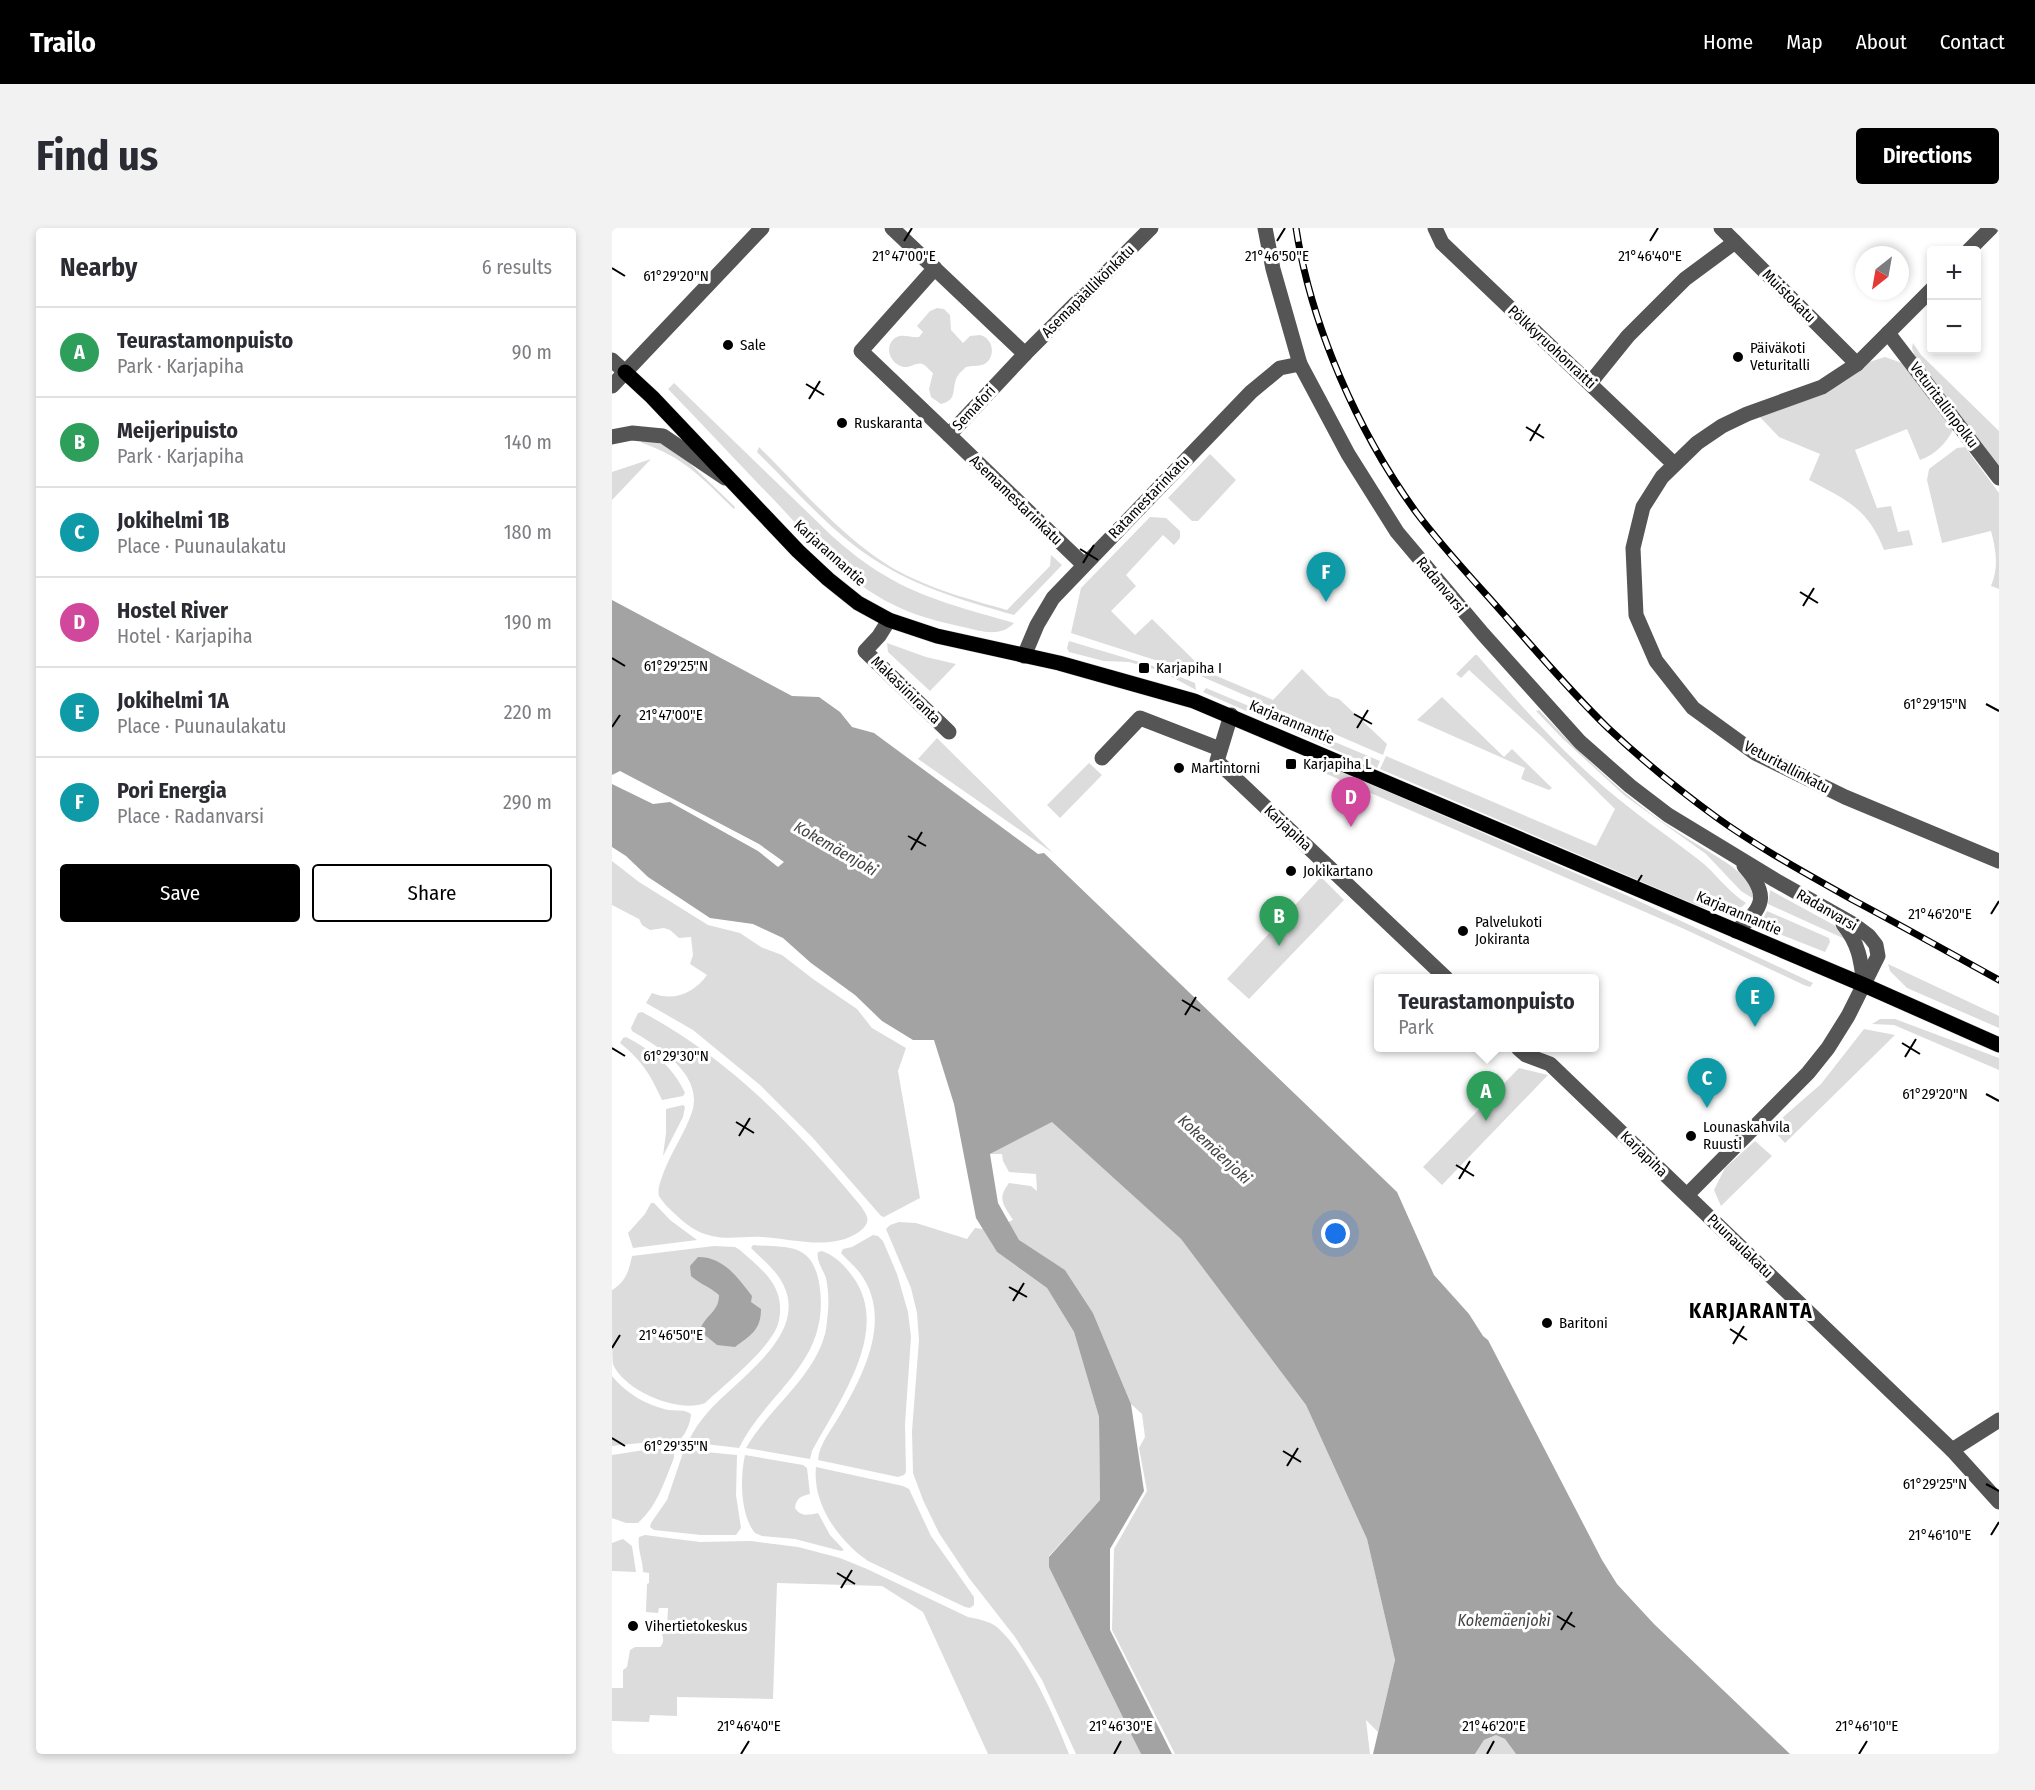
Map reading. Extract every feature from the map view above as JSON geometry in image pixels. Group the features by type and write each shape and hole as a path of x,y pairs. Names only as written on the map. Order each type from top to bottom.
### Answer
{"main road":[{"name":"Karjarannantie","path":"625,372 652,397 798,551 858,603 889,620 937,636 1140,684 1231,715 1999,1045"}],"street":[{"path":"612,386 762,228"},
{"path":"892,228 1025,354"},
{"name":"Asemapäällikönkatu","path":"1025,354 1152,228"},
{"name":"Radanvarsi","path":"1265,228 1273,269 1300,364 1348,454 1397,532 1483,634 1580,742 1630,786 1668,815 1869,936 1876,945 1878,956 1863,985"},
{"name":"Pölkkyruohonraitti","path":"1435,228 1442,243 1674,464"},
{"name":"Muistokatu","path":"1721,228 1857,364"},
{"path":"1973,246 1991,228"},
{"path":"1590,383 1628,336 1685,279 1735,242"},
{"name":"Semafori","path":"935,268 861,351 949,435 1025,354"},
{"name":"Veturitallinkatu","path":"1927,294 1857,364 1822,387 1747,414 1722,426 1698,443 1662,477 1643,507 1633,549 1636,615 1656,662 1693,708 1755,753 1845,797 1999,861"},
{"name":"Veturitallinpolku","path":"1888,333 1999,478"},
{"path":"612,360 625,372"},
{"name":"Ratamestarinkatu","path":"1024,656 1037,625 1053,598 1084,565 1251,392 1280,368 1300,364"},
{"path":"612,437 632,433 663,436 738,487"},
{"name":"Asemamestarinkatu","path":"949,435 1084,565"},
{"name":"Makasiiniranta","path":"889,620 879,636 865,651 949,732"},
{"path":"1102,758 1140,718 1220,749 1231,715"},
{"name":"Karjapiha","path":"1220,749 1217,761 1442,974"},
{"name":"Radanvarsi","path":"1736,857 1759,886 1761,904 1751,919 1736,931"},
{"path":"1687,1195 1808,1073 1828,1048 1848,1016 1863,985"},
{"name":"Karjapiha","path":"1523,1052 1550,1064 1687,1195"},
{"name":"Puunaulakatu","path":"1687,1195 1952,1450 1999,1502"},
{"path":"1952,1450 1999,1419"}],"shaded area":[{"path":"937,308 944,309 950,315 951,330 963,343 970,336 980,335 988,340 992,347 991,356 986,363 966,367 961,372 956,379 952,397 941,404 931,397 929,389 933,373 922,364 899,366 892,359 889,351 891,342 895,338 919,337 923,332 917,326 930,311"},
{"path":"1913,343 1921,355 1999,431 1999,471 1915,357"},
{"path":"1885,357 1902,363 1953,430 1940,448 1920,460 1907,429 1855,450 1877,508 1891,506 1898,532 1909,530 1913,545 1884,550 1871,524 1863,515 1845,500 1809,480 1820,454 1779,437 1759,416 1866,363"},
{"path":"674,383 832,536 863,562 915,591 1014,623 1003,631 990,632 946,623 902,609 860,585 816,544 668,389"},
{"path":"640,440 659,442 676,450 735,507 734,509 692,470 670,455"},
{"path":"759,447 850,537 891,567 935,588 1007,610 1050,566 1051,555 1062,565 1014,615 936,590 899,574 849,542 757,452"},
{"path":"1965,447 1999,493 1999,589 1991,586 1996,558 1991,531 1942,543 1927,480 1929,469 1957,448"},
{"path":"1210,454 1236,480 1198,521 1192,521 1168,498"},
{"path":"651,459 612,500 612,472"},
{"path":"1150,517 1166,518 1180,531 1180,538 1174,545 1163,535 1126,575 1136,586 1111,611 1135,635 1152,619 1205,671 1273,700 1302,669 1329,696 1339,699 1387,744 1383,755 1189,671 1071,633 1081,588"},
{"path":"1069,641 1156,667 1195,683 1196,690 1161,671 1129,662 1104,661 1069,652 1067,648"},
{"path":"887,643 926,657 956,664 930,691 888,652"},
{"path":"1475,655 1587,772 1627,806 1699,860 1746,903 1732,911 1715,910 1697,905 1380,769 1386,756 1596,846 1615,809 1541,736 1469,670 1461,678 1456,674"},
{"path":"1206,688 1380,761 1377,768 1203,692"},
{"path":"1442,697 1504,757 1512,749 1552,788 1549,790 1521,779 1525,768 1417,720"},
{"path":"1539,710 1623,792 1668,825 1737,870 1748,883 1754,899 1741,891 1706,854 1625,796 1562,738 1536,711"},
{"path":"937,738 1053,853 918,759"},
{"path":"1306,762 1331,767 1628,896 1813,983 1810,987 1804,985 1682,928 1306,765"},
{"path":"1089,763 1102,775 1060,818 1047,805"},
{"path":"612,861 639,882 708,925 740,933 761,947 782,955 857,1009 872,1028 906,1048 898,1071 920,1198 884,1217 881,1216 813,1138 760,1085 693,1030 646,1003 652,993 668,997 690,991 707,975 690,964 693,955 691,937 679,938 664,928 650,930 642,925 639,919 612,905"},
{"path":"1321,877 1344,900 1249,999 1227,979"},
{"path":"1770,890 1834,925 1845,939 1768,904"},
{"path":"1767,911 1829,938 1830,942 1825,952 1759,926"},
{"path":"1888,964 1999,1016 1999,1028 1907,988 1890,971"},
{"path":"642,1012 674,1030 704,1051 787,1123 860,1205 867,1219 863,1229 848,1238 837,1241 812,1242 762,1237 718,1237 707,1235 682,1221 659,1196 659,1188 666,1166 689,1120 694,1099 685,1074 676,1063 666,1053 632,1031 631,1028 638,1013"},
{"path":"1880,1019 1895,1019 1999,1058 1999,1070 1894,1025 1872,1024"},
{"path":"1864,1029 1895,1035 1785,1143 1776,1133 1775,1124 1821,1084"},
{"path":"626,1037 644,1047 668,1067 680,1083 685,1093 683,1096 662,1100 645,1069 635,1056 620,1043"},
{"path":"1519,1068 1548,1075 1442,1185 1423,1167"},
{"path":"683,1105 685,1107 683,1117 663,1156 666,1109"},
{"path":"1053,1121 1181,1239 1306,1405 1367,1539 1395,1660 1378,1732 1366,1720 1370,1754 1175,1754 1112,1630 1114,1549 1147,1491 1139,1448 1145,1437 1142,1414 1131,1404 1093,1313 1065,1270 1019,1241 1008,1222 1013,1220 1003,1202 1005,1189 1009,1183 1031,1186 1037,1191 1036,1174 1009,1172 1002,1154 990,1154"},
{"path":"1755,1141 1772,1156 1721,1206 1714,1190 1725,1168"},
{"path":"651,1203 654,1203 670,1220 697,1240 633,1248 628,1233 645,1214"},
{"path":"899,1222 916,1223 967,1239 975,1228 983,1229 997,1252 1047,1288 1074,1332 1099,1417 1100,1500 1049,1556 1141,1754 1076,1754 1042,1680 1015,1637 969,1578 939,1533 923,1500 913,1473 912,1431 919,1340 917,1313 911,1288 886,1229"},
{"path":"873,1235 883,1241 897,1274 908,1312 911,1337 905,1424 906,1472 898,1477 818,1460 823,1442 849,1399 866,1364 875,1327 870,1290 860,1273 841,1253 843,1249 852,1247"},
{"path":"753,1245 798,1250 812,1263 820,1289 820,1315 815,1337 806,1357 751,1428 739,1448 688,1442 708,1412 764,1358 785,1326 789,1309 786,1291 776,1273 751,1248"},
{"path":"714,1246 735,1247 766,1274 778,1296 780,1316 778,1324 756,1355 705,1403 694,1406 667,1402 640,1391 628,1383 613,1364 612,1290 624,1279 632,1256"},
{"path":"822,1251 847,1269 864,1298 867,1320 864,1343 857,1366 847,1389 812,1451 810,1459 746,1448 766,1420 801,1380 819,1350 826,1331 828,1307 826,1278 818,1259 818,1252"},
{"path":"612,1376 624,1388 645,1402 668,1410 689,1412 690,1421 681,1438 676,1441 612,1446"},
{"path":"651,1449 671,1449 674,1452 674,1458 656,1501 638,1523 626,1523 612,1518 612,1455"},
{"path":"684,1450 737,1455 736,1495 741,1528 736,1535 701,1535 654,1530 650,1527 667,1500"},
{"path":"745,1455 803,1465 807,1468 810,1494 800,1498 795,1508 802,1514 818,1513 830,1535 844,1550 755,1533 746,1516 742,1496"},
{"path":"816,1467 909,1489 931,1536 974,1597 974,1605 970,1608 965,1607 868,1561 857,1553 838,1532 823,1508 818,1494"},
{"path":"645,1535 700,1542 751,1541 798,1547 840,1558 968,1617 991,1624 1009,1639 1030,1670 1069,1754 988,1754 923,1612 882,1586 777,1583 773,1699 677,1697 677,1716 650,1715 649,1722 612,1721 612,1688 623,1688 623,1670 627,1667 630,1650 635,1647 660,1647 663,1639 661,1625 667,1625 668,1608 659,1608 658,1613 646,1612 649,1573 643,1572 639,1550 639,1537"},
{"path":"623,1539 632,1546 636,1572 612,1571 612,1543"},
{"path":"1496,1735 1505,1739 1516,1754 1475,1754 1484,1740"}],"water":[{"name":"Kokemäenjoki","path":"612,600 792,696 819,697 840,712 852,727 874,733 1038,854 1044,853 1397,1192 1434,1275 1469,1314 1488,1340 1602,1560 1617,1584 1654,1624 1790,1754 1516,1754 1505,1739 1496,1735 1484,1740 1475,1754 1373,1754 1395,1660 1367,1539 1306,1405 1181,1239 1052,1122 990,1154 998,1203 1019,1240 1065,1270 1093,1313 1131,1404 1144,1491 1110,1549 1110,1630 1172,1754 1141,1754 1049,1567 1049,1557 1100,1500 1099,1417 1074,1332 1047,1288 997,1252 976,1218 954,1104 934,1040 913,1040 882,1021 855,995 811,963 783,938 753,924 710,918 648,877 626,856 612,847 612,784 653,804 670,802 758,851 778,867 784,862 759,844 620,771 612,775"},
{"path":"698,1257 723,1264 752,1296 751,1302 761,1309 757,1327 735,1347 717,1345 700,1331 717,1306 719,1295 691,1276 690,1266"}],"railway":[{"path":"1296,228 1303,265 1325,340 1356,413 1375,448 1427,527 1572,691 1647,763 1732,828 1818,880 1999,980"}],"place":[{"name":"Sale","path":"728,345"},
{"name":"Päiväkoti Veturitalli","path":"1738,357"},
{"name":"Ruskaranta","path":"842,423"},
{"name":"Pori Energia","path":"1326,602"},
{"name":"Karjapiha I","path":"1144,668"},
{"name":"Karjapiha L","path":"1291,764"},
{"name":"Martintorni","path":"1179,768"},
{"name":"Hostel River","path":"1351,827"},
{"name":"Jokikartano","path":"1291,871"},
{"name":"Palvelukoti Jokiranta","path":"1463,931"},
{"name":"Meijeripuisto","path":"1279,946"},
{"name":"Jokihelmi 1A","path":"1755,1027"},
{"name":"Jokihelmi 1B","path":"1707,1108"},
{"name":"Teurastamonpuisto","path":"1486,1121"},
{"name":"Lounaskahvila Ruusti","path":"1691,1136"},
{"name":"Baritoni","path":"1547,1323"},
{"name":"Vihertietokeskus","path":"633,1626"}],"district":[{"name":"KARJARANTA","path":"1751,1311"}]}
